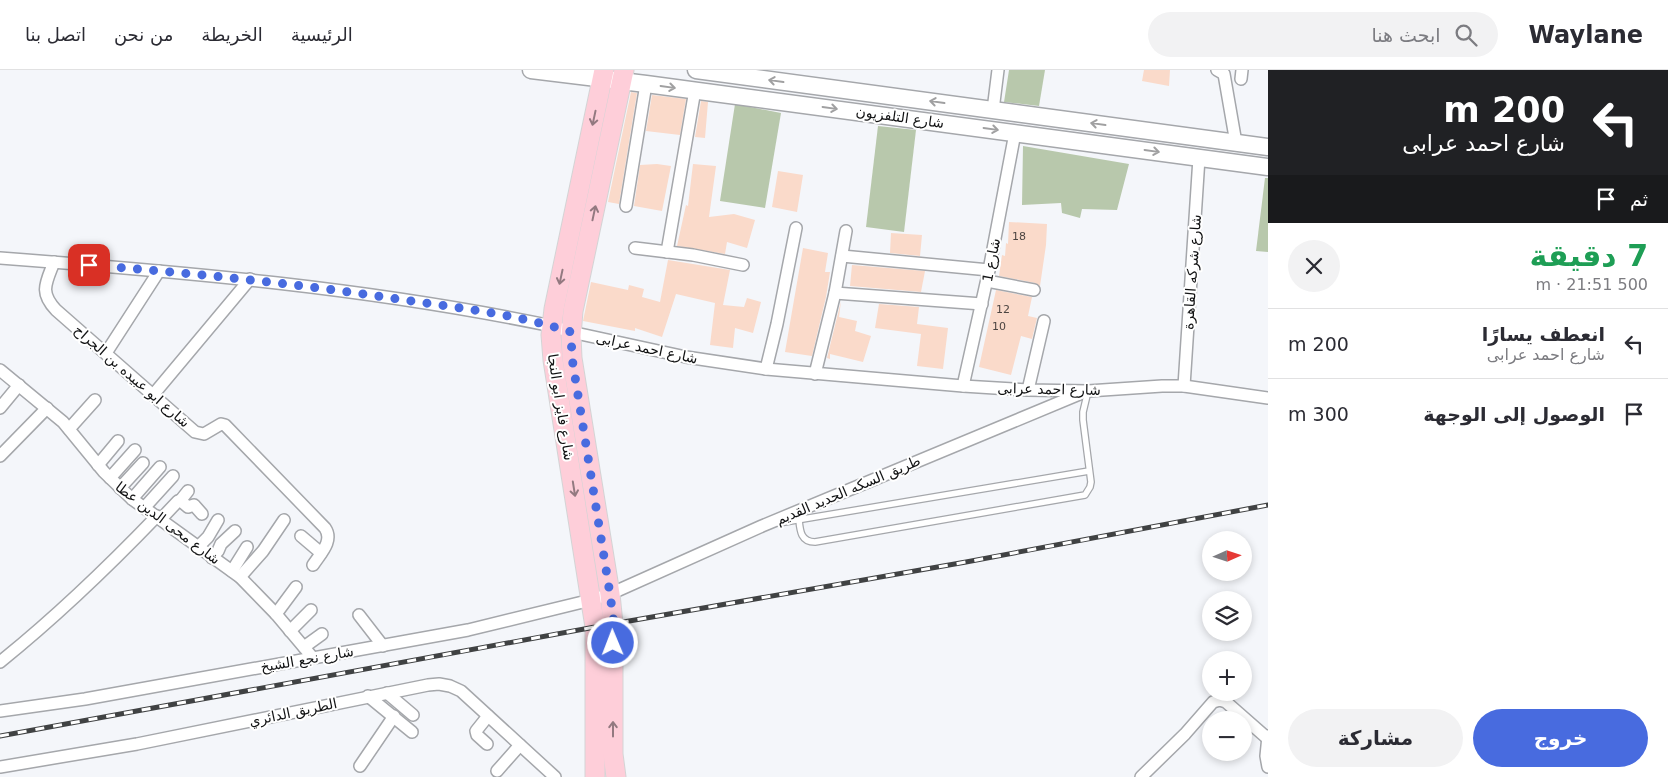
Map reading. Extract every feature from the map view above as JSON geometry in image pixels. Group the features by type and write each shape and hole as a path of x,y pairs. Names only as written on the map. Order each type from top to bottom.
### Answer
{"main road":[{"name":"شارع التلفزيون","path":"531,70 623,75 646,84 1268,167"},
{"name":"شارع التلفزيون","path":"696,70 1268,147"},
{"name":"شارع فايز ابو النجا","path":"604,74 552,326 553,360 591,600 604,626"},
{"name":"شارع فايز ابو النجا","path":"604,626 610,594 572,358 571,332 573,311 623,75"},
{"path":"595,777 604,626"},
{"path":"604,626 616,777"}],"street":[{"path":"993,110 998,70"},
{"path":"1217,70 1224,74 1236,143"},
{"path":"626,206 646,84"},
{"path":"667,252 694,90"},
{"name":"شارع 1","path":"963,386 988,276 1016,133"},
{"name":"شارع شركه القاهرة","path":"1184,386 1199,158"},
{"path":"766,369 796,228"},
{"path":"815,374 835,293 846,232"},
{"path":"635,248 743,265"},
{"path":"842,256 988,276 1034,290"},
{"name":"شارع احمد عرابى","path":"0,258 250,279 423,302 552,326 686,358 766,369 1028,390 1088,391 1184,386 1268,398"},
{"name":"شارع ابو عبيده بن الجراح","path":"54,262 45,289 48,301 56,310 195,432 204,434 221,424 225,425 325,528 328,532 328,541 313,565"},
{"path":"106,353 159,270"},
{"path":"153,395 250,279"},
{"path":"835,293 982,304"},
{"path":"1028,390 1044,321"},
{"name":"شارع محى الدين عطا","path":"0,370 47,408 69,429 98,465 132,499 236,574 276,614 313,658"},
{"path":"0,408 19,385"},
{"name":"طريق السكه الحديد القديم","path":"610,594 762,526 1088,391"},
{"path":"69,429 95,400"},
{"path":"0,456 47,408"},
{"path":"98,465 118,441"},
{"path":"110,478 134,450"},
{"path":"120,488 143,463"},
{"path":"132,499 160,467"},
{"path":"144,508 173,476"},
{"path":"0,662 31,637 176,502 180,501 188,491"},
{"path":"180,501 187,507 194,505 202,514"},
{"path":"198,547 208,537 218,520"},
{"path":"236,574 259,556 273,527 284,520"},
{"path":"212,558 221,544 235,531"},
{"path":"301,536 321,553"},
{"path":"236,574 247,547"},
{"path":"276,614 296,586"},
{"name":"شارع نجع الشيخ","path":"0,711 85,699 383,646 504,622 610,594"},
{"path":"290,631 311,610"},
{"path":"359,614 383,646"},
{"path":"304,647 322,634"},
{"name":"الطريق الدائري","path":"0,767 137,744 368,696 440,684 461,691 555,777"},
{"path":"387,693 413,715"},
{"path":"368,696 412,732"},
{"path":"1141,777 1185,734 1213,702 1220,700 1226,702 1268,737 1266,756 1268,767"},
{"path":"360,766 394,716"},
{"path":"487,744 477,735 476,730 488,716"},
{"path":"497,771 520,745"}],"lane":[{"path":"799,520 802,537 808,541 815,542 1081,497 1088,492 1090,487 1083,420 1088,391"},
{"path":"762,526 1089,471"}],"green space":[{"path":"1009,70 1045,70 1039,106 1004,102"},
{"path":"735,104 781,113 765,208 720,201"},
{"path":"878,126 916,130 904,232 866,227"},
{"path":"1023,146 1129,164 1117,210 1082,209 1080,218 1062,213 1061,203 1022,205"},
{"path":"1265,178 1268,178 1268,252 1256,251"}],"building":[{"path":"1144,70 1170,70 1169,86 1142,81"},
{"path":"631,92 637,93 619,204 608,202"},
{"path":"652,95 686,99 680,135 646,131"},
{"path":"701,101 708,102 705,138 695,137"},
{"path":"657,164 671,166 662,211 634,206 640,165"},
{"path":"693,164 716,166 709,217 734,214 755,220 747,248 727,242 725,254 677,246 686,205 688,206"},
{"path":"778,171 803,175 797,212 772,207"},
{"path":"1009,222 1047,224 1040,286 1035,283 999,276 1002,255 1005,256 1006,243 1008,244"},
{"path":"891,233 922,235 920,256 890,253"},
{"path":"803,248 828,253 825,272 830,272 812,356 785,352"},
{"path":"668,260 730,270 723,305 744,307 747,298 761,302 753,333 735,328 733,348 710,345 715,303 676,294 662,337 635,328 635,331 583,321 591,282 628,290 629,285 644,289 642,297 660,302"},
{"path":"852,265 925,271 921,292 850,286"},
{"path":"996,290 1032,297 1028,316 1037,318 1032,339 1021,336 1011,375 979,367"},
{"path":"841,301 839,317 857,321 855,331 871,336 863,362 830,354 830,359 827,358"},
{"path":"879,304 919,307 917,324 948,328 943,369 917,366 921,334 875,328"}],"railway":[{"path":"0,736 595,627 966,562 1268,505"}],"route":[{"path":"89,265 250,279 359,293 486,313 552,326 571,332 572,358 610,594 614,624 613,643"}]}
